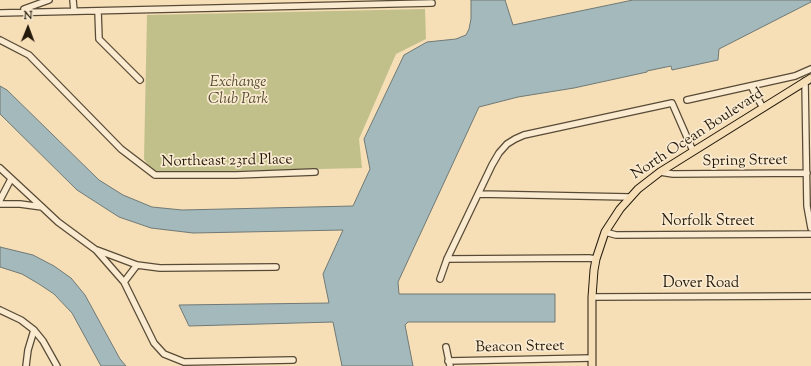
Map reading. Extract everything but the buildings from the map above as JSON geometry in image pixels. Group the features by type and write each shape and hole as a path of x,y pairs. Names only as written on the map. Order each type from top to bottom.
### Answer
{"main road":[{"name":"North Ocean Boulevard","path":"592,366 592,281 596,259 605,232 629,197 660,172 809,80"}],"street":[{"path":"0,13 31,8 49,0"},
{"path":"73,0 74,11"},
{"path":"8,12 432,3"},
{"path":"98,11 99,39 140,80"},
{"name":"Northeast 23rd Place","path":"0,40 29,55 121,149 155,175 236,175 315,172"},
{"path":"687,100 795,76 811,69"},
{"path":"809,80 807,206 811,228"},
{"path":"751,86 763,108"},
{"path":"440,280 447,259 492,165 499,153 515,139 524,135 672,103 693,151"},
{"path":"0,168 58,222 96,250 124,282 154,343 164,354 173,359 184,362 200,363 293,360"},
{"name":"Spring Street","path":"660,172 673,174 807,173"},
{"path":"0,200 11,179"},
{"path":"479,194 629,197"},
{"path":"0,204 20,204 42,207"},
{"name":"Norfolk Street","path":"605,232 616,235 811,234"},
{"path":"96,250 137,265 167,268 276,267"},
{"path":"447,259 596,259"},
{"path":"124,282 137,265"},
{"name":"Dover Road","path":"592,297 811,296"},
{"path":"0,310 22,320 34,330 43,341 57,366"},
{"path":"26,366 28,350 34,330"},
{"path":"446,347 449,363"},
{"name":"Beacon Street","path":"449,363 592,358"}],"green space":[{"name":"Exchange Club Park","path":"425,9 426,39 396,54 359,139 362,168 153,173 144,159 147,15"}],"shaded area":[{"path":"471,0 505,0 513,25 633,0 811,0 811,2 719,49 718,60 672,70 671,66 574,88 518,97 479,107 398,282 399,294 555,294 555,322 408,322 405,325 413,366 342,366 333,322 189,326 179,305 329,303 323,274 343,230 193,233 151,228 119,217 77,190 0,114 0,86 7,90 99,180 123,195 152,207 182,210 353,206 370,169 364,139 404,55 427,42 456,39 466,35 471,19"},
{"path":"0,247 33,255 54,266 71,278 85,295 120,359 126,366 101,366 72,313 54,294 22,274 0,267"}]}
